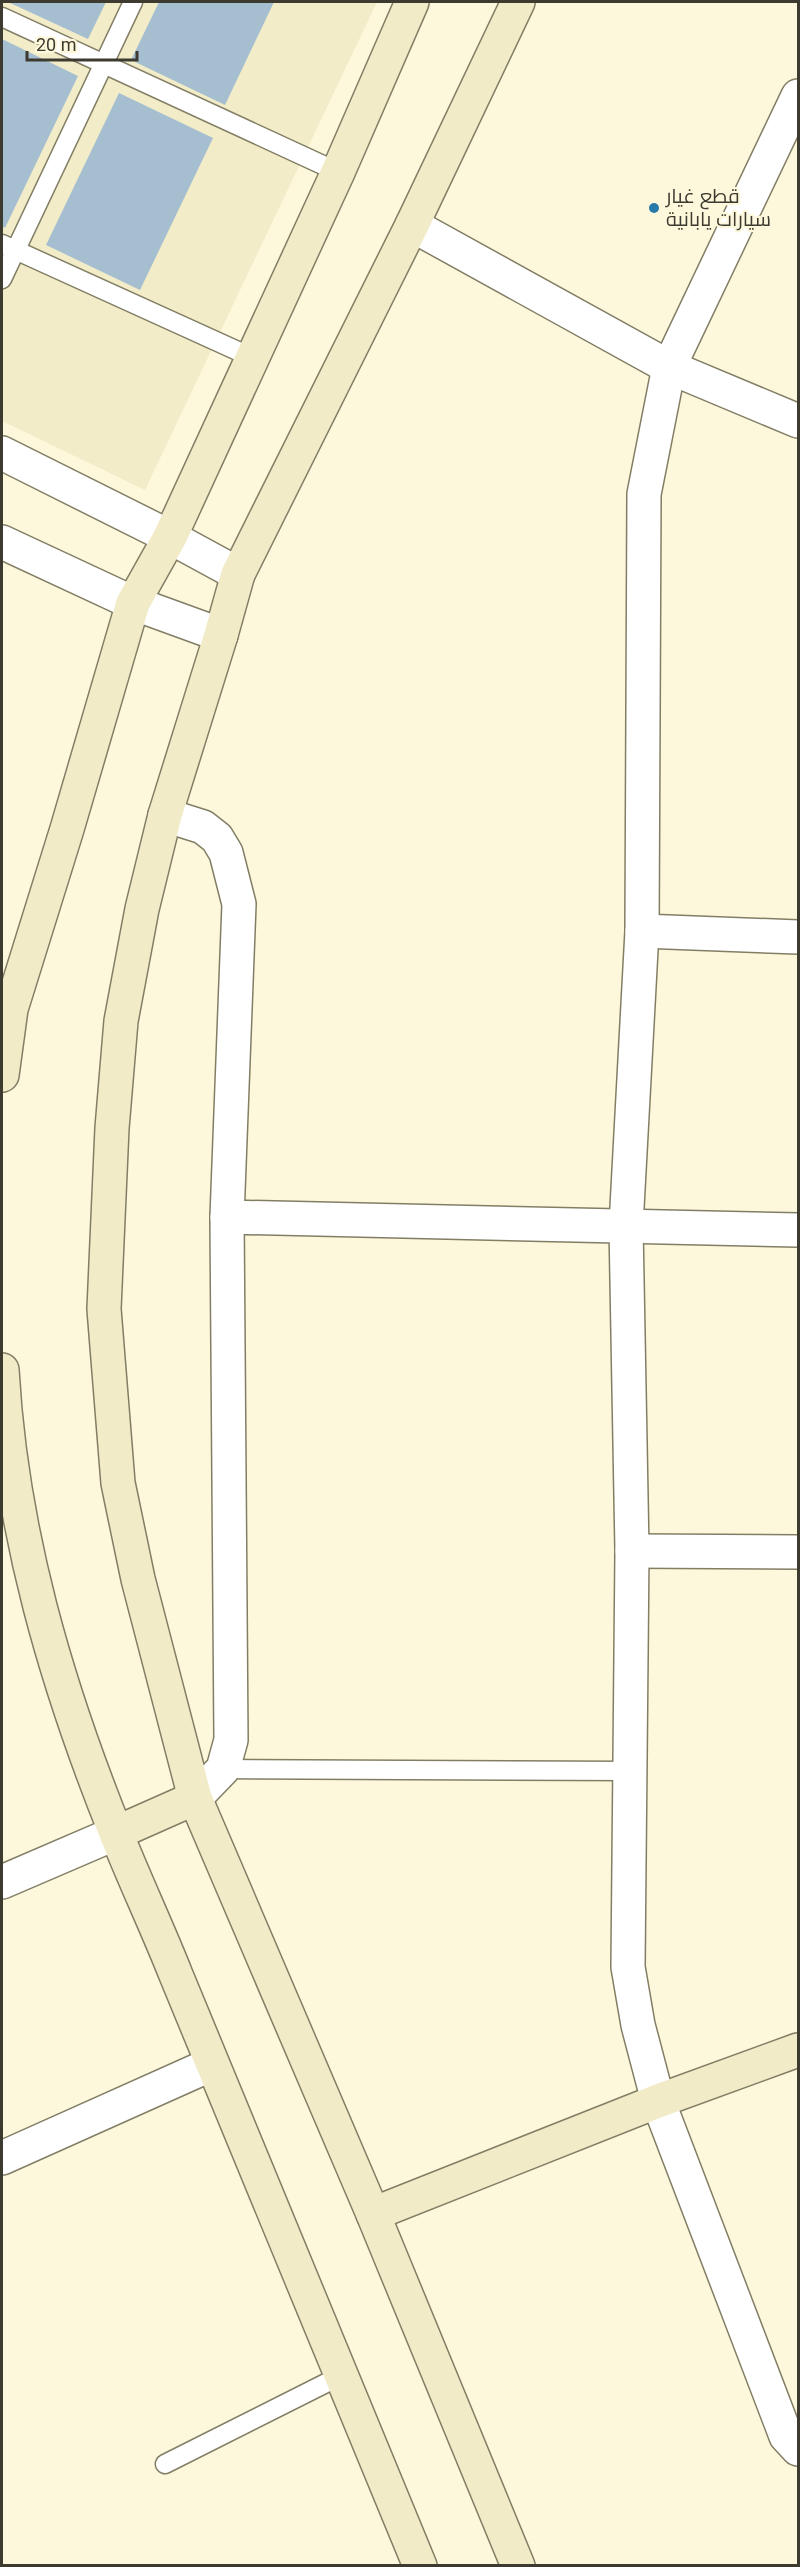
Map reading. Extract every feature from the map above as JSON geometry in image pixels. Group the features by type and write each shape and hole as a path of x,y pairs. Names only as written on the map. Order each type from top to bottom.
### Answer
{"main road":[{"path":"2,1075 6,1006 67,830 134,603 170,537 338,172 411,2"},
{"path":"518,2 412,225 238,574 165,815 142,909 122,1021 112,1128 104,1310 118,1483 138,1579 195,1798 374,2214 518,2565"},
{"path":"2,1370 3,1431 29,1567 47,1636 66,1695 116,1833 420,2565"},
{"path":"116,1833 195,1798"},
{"path":"374,2214 658,2101 798,2049"}],"street":[{"path":"798,96 669,367 644,494 642,931 626,1226 632,1551 628,1967 638,2025 658,2101 786,2436 798,2449"},
{"path":"412,225 669,367 798,421"},
{"path":"2,453 170,537 238,574"},
{"path":"2,542 134,603 221,635"},
{"path":"165,815 203,827 218,838 226,853 239,904 226,1217 231,1740 223,1769 195,1798"},
{"path":"642,931 798,937"},
{"path":"226,1217 798,1230"},
{"path":"632,1551 798,1552"},
{"path":"2,1882 116,1833"},
{"path":"2,2158 212,2064"}],"lane":[{"path":"2,279 8,247 133,2"},
{"path":"2,17 338,172"},
{"path":"8,247 251,357"},
{"path":"223,1769 630,1771"},
{"path":"165,2464 342,2375"}],"shaded area":[{"path":"2,2 377,2 145,490 2,421"}],"building":[{"path":"8,2 106,2 88,39"},
{"path":"159,2 274,2 225,105 131,60"},
{"path":"2,39 78,76 5,228 2,226"},
{"path":"119,93 213,138 140,290 46,245"}],"place":[{"name":"قطع غيار سيارات يابانية","path":"654,208"}]}
